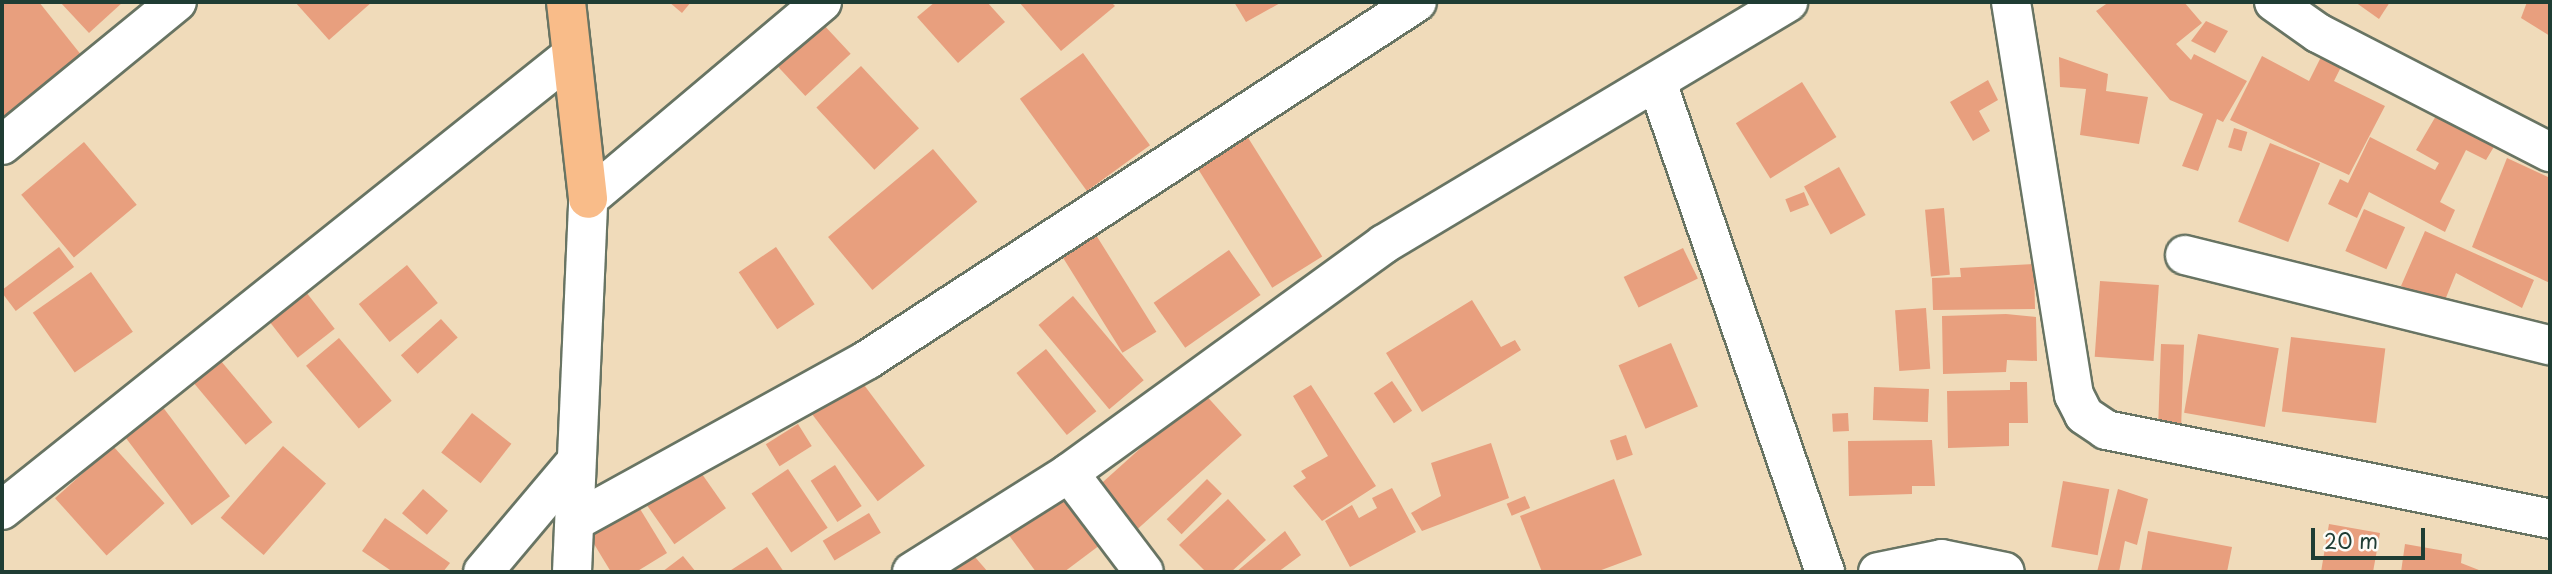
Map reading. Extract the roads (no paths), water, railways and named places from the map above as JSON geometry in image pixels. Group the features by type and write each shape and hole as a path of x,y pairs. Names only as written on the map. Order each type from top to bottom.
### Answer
{"main road":[{"path":"566,2 569,57 588,199"}],"street":[{"path":"2,145 177,2"},
{"path":"572,572 579,519 573,465 588,199 821,2"},
{"path":"579,519 867,360 1417,2"},
{"path":"912,572 1069,473 1384,244 1658,85 1788,2"},
{"path":"2011,2 2074,395 2084,415 2106,430 2550,519"},
{"path":"2274,2 2318,33 2550,152"},
{"path":"2,510 569,57"},
{"path":"1658,85 1825,572"},
{"path":"2185,255 2550,345"},
{"path":"483,572 573,465"},
{"path":"1069,473 1144,572"},
{"path":"1878,572 1942,559 2005,572"}]}
